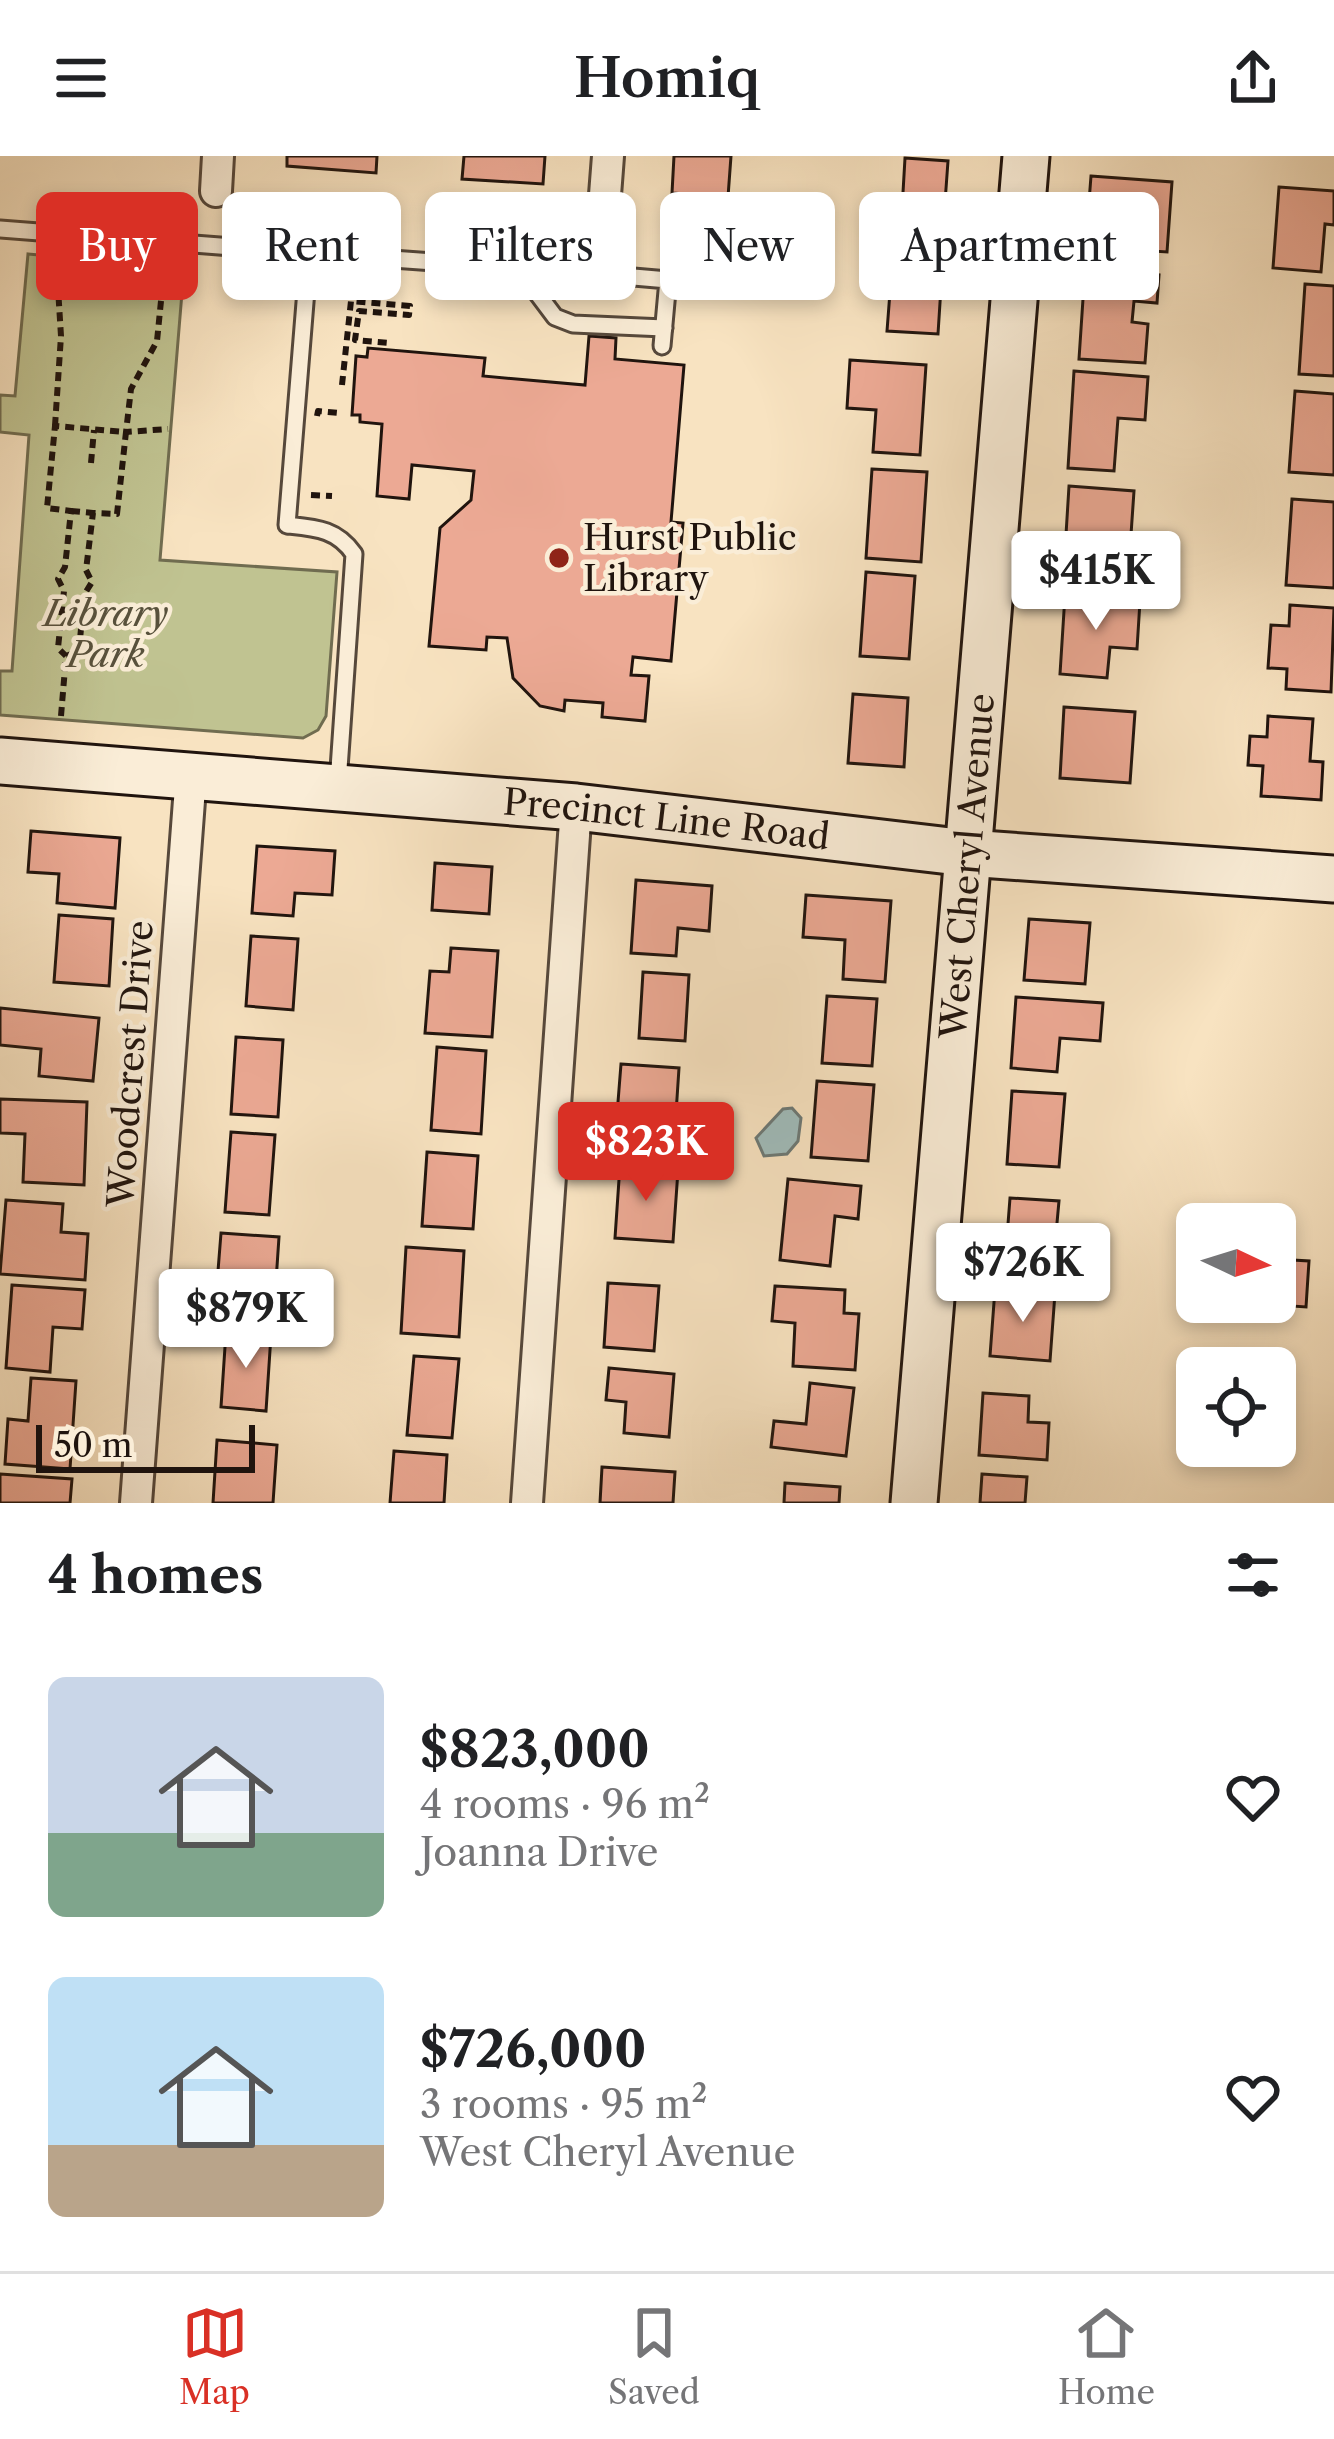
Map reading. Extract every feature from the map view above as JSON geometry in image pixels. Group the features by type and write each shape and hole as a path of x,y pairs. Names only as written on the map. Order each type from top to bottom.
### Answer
{"main road":[{"name":"West Cheryl Avenue","path":"914,1503 1026,156"},
{"name":"Precinct Line Road","path":"0,760 576,807 967,853 1334,879"}],"street":[{"path":"216,190 218,156"},
{"path":"605,192 608,156"},
{"name":"Woodcrest Drive","path":"136,1503 191,774"},
{"path":"527,1503 576,807"}],"lane":[{"path":"0,229 222,247"},
{"path":"542,300 555,317 573,324 663,337 668,280 636,277"},
{"path":"305,300 287,524 325,529 345,540 354,554 338,785"}],"path":[{"path":"59,300 61,336 47,508 117,514 131,389 157,341 161,300"},
{"path":"342,385 351,302 410,306 409,314 359,311 355,340 391,343"},
{"path":"55,426 126,432 167,429"},
{"path":"91,463 94,430"},
{"path":"311,495 332,496"},
{"path":"62,716 66,656 58,648 64,592 58,579 65,567 71,511"},
{"path":"66,656 79,651 84,595 92,582 86,570 93,513"}],"green space":[{"name":"Library Park","path":"28,254 36,255 36,300 181,300 160,560 337,572 326,716 318,730 303,738 0,715 0,671 12,671 29,435 0,432 0,395 15,396"}],"water":[{"path":"792,1108 801,1118 798,1141 787,1154 764,1156 756,1138 783,1109"}],"building":[{"path":"287,156 377,156 376,173 287,166"},
{"path":"464,156 545,156 543,184 462,179"},
{"path":"674,156 731,156 728,192 672,192"},
{"path":"905,158 948,161 946,192 903,192"},
{"path":"1091,176 1172,182 1167,252 1159,251 1159,192 1090,192"},
{"path":"1279,187 1334,191 1334,225 1325,224 1321,272 1273,268"},
{"path":"1305,284 1334,286 1334,376 1299,374"},
{"path":"889,300 940,300 938,334 887,331"},
{"path":"1083,300 1157,300 1134,301 1132,322 1148,324 1145,363 1079,359"},
{"name":"Hurst Public Library","path":"589,336 616,338 615,359 684,365 671,522 683,523 671,661 633,657 631,675 649,676 645,721 602,717 603,703 565,700 564,711 540,706 513,678 507,638 487,637 486,650 429,646 440,528 471,500 474,471 412,465 409,499 377,496 382,424 360,422 360,415 352,415 356,356 367,357 368,348 485,358 483,376 585,385"},
{"path":"850,360 926,365 920,455 873,452 876,410 847,408"},
{"path":"1074,371 1148,377 1145,420 1118,418 1114,471 1068,468"},
{"path":"1295,391 1334,394 1334,475 1289,472"},
{"path":"872,469 927,472 921,562 866,558"},
{"path":"1069,486 1134,491 1130,549 1110,548 1108,570 1064,567"},
{"path":"1292,499 1334,502 1334,588 1286,585"},
{"path":"866,572 915,576 909,659 860,656"},
{"path":"1065,595 1140,601 1137,649 1110,647 1107,678 1060,674"},
{"path":"1290,605 1334,608 1331,692 1286,689 1287,669 1268,668 1271,625 1289,626"},
{"path":"853,694 908,698 904,767 848,763"},
{"path":"1064,707 1135,712 1130,783 1060,778"},
{"path":"1268,716 1313,719 1310,761 1323,762 1321,800 1261,796 1263,766 1248,765 1250,736 1267,737"},
{"path":"31,831 120,838 115,908 57,903 59,874 28,872"},
{"path":"257,846 335,851 332,895 295,893 293,916 252,913"},
{"path":"435,863 492,867 489,914 432,910"},
{"path":"636,880 712,886 709,931 678,928 676,956 631,953"},
{"path":"806,895 891,901 885,982 843,979 845,940 803,937"},
{"path":"59,915 113,919 109,986 54,982"},
{"path":"1029,919 1090,923 1085,984 1024,980"},
{"path":"251,936 298,939 293,1010 246,1006"},
{"path":"451,948 498,951 492,1037 425,1033 430,971 449,972"},
{"path":"643,972 689,975 685,1041 639,1038"},
{"path":"827,996 877,999 872,1066 822,1063"},
{"path":"1016,997 1103,1003 1100,1041 1060,1038 1057,1072 1011,1068"},
{"path":"0,1008 99,1018 93,1081 39,1076 41,1049 0,1045"},
{"path":"236,1037 283,1040 278,1117 231,1114"},
{"path":"437,1047 486,1051 481,1134 431,1130"},
{"path":"621,1064 679,1068 674,1144 615,1140"},
{"path":"817,1081 874,1085 868,1161 811,1157"},
{"path":"1012,1091 1065,1094 1059,1167 1007,1164"},
{"path":"0,1099 87,1102 84,1185 23,1182 25,1134 0,1133"},
{"path":"231,1132 275,1135 269,1215 225,1212"},
{"path":"427,1152 478,1156 473,1229 422,1226"},
{"path":"620,1165 678,1170 673,1242 615,1238"},
{"path":"788,1179 861,1186 858,1219 835,1216 830,1266 780,1260"},
{"path":"1010,1198 1059,1201 1053,1267 1005,1263"},
{"path":"6,1200 63,1204 61,1232 88,1234 85,1280 0,1274"},
{"path":"221,1233 279,1237 273,1326 214,1322"},
{"path":"406,1247 464,1251 459,1337 401,1333"},
{"path":"1296,1260 1309,1261 1306,1307 1296,1306"},
{"path":"608,1283 659,1286 654,1351 604,1347"},
{"path":"12,1285 85,1290 82,1329 53,1327 50,1372 6,1368"},
{"path":"775,1286 845,1290 844,1313 859,1314 855,1370 793,1366 795,1323 772,1321"},
{"path":"995,1289 1055,1293 1050,1361 990,1356"},
{"path":"226,1332 271,1335 266,1411 221,1407"},
{"path":"414,1356 459,1359 452,1438 407,1435"},
{"path":"609,1368 674,1374 669,1437 624,1433 626,1402 606,1400"},
{"path":"31,1378 76,1381 70,1469 5,1464 8,1419 28,1421"},
{"path":"810,1383 854,1388 846,1456 771,1447 774,1421 806,1424"},
{"path":"983,1393 1029,1396 1028,1422 1049,1423 1047,1460 979,1455"},
{"path":"217,1440 277,1445 273,1503 213,1503"},
{"path":"394,1451 447,1455 444,1503 390,1503"},
{"path":"602,1467 675,1472 673,1503 600,1503"},
{"path":"0,1474 72,1479 70,1503 0,1503"},
{"path":"982,1474 1027,1477 1025,1503 980,1503"},
{"path":"785,1483 840,1487 839,1503 784,1503"}],"place":[{"name":"Hurst Public Library","path":"559,558"}]}
